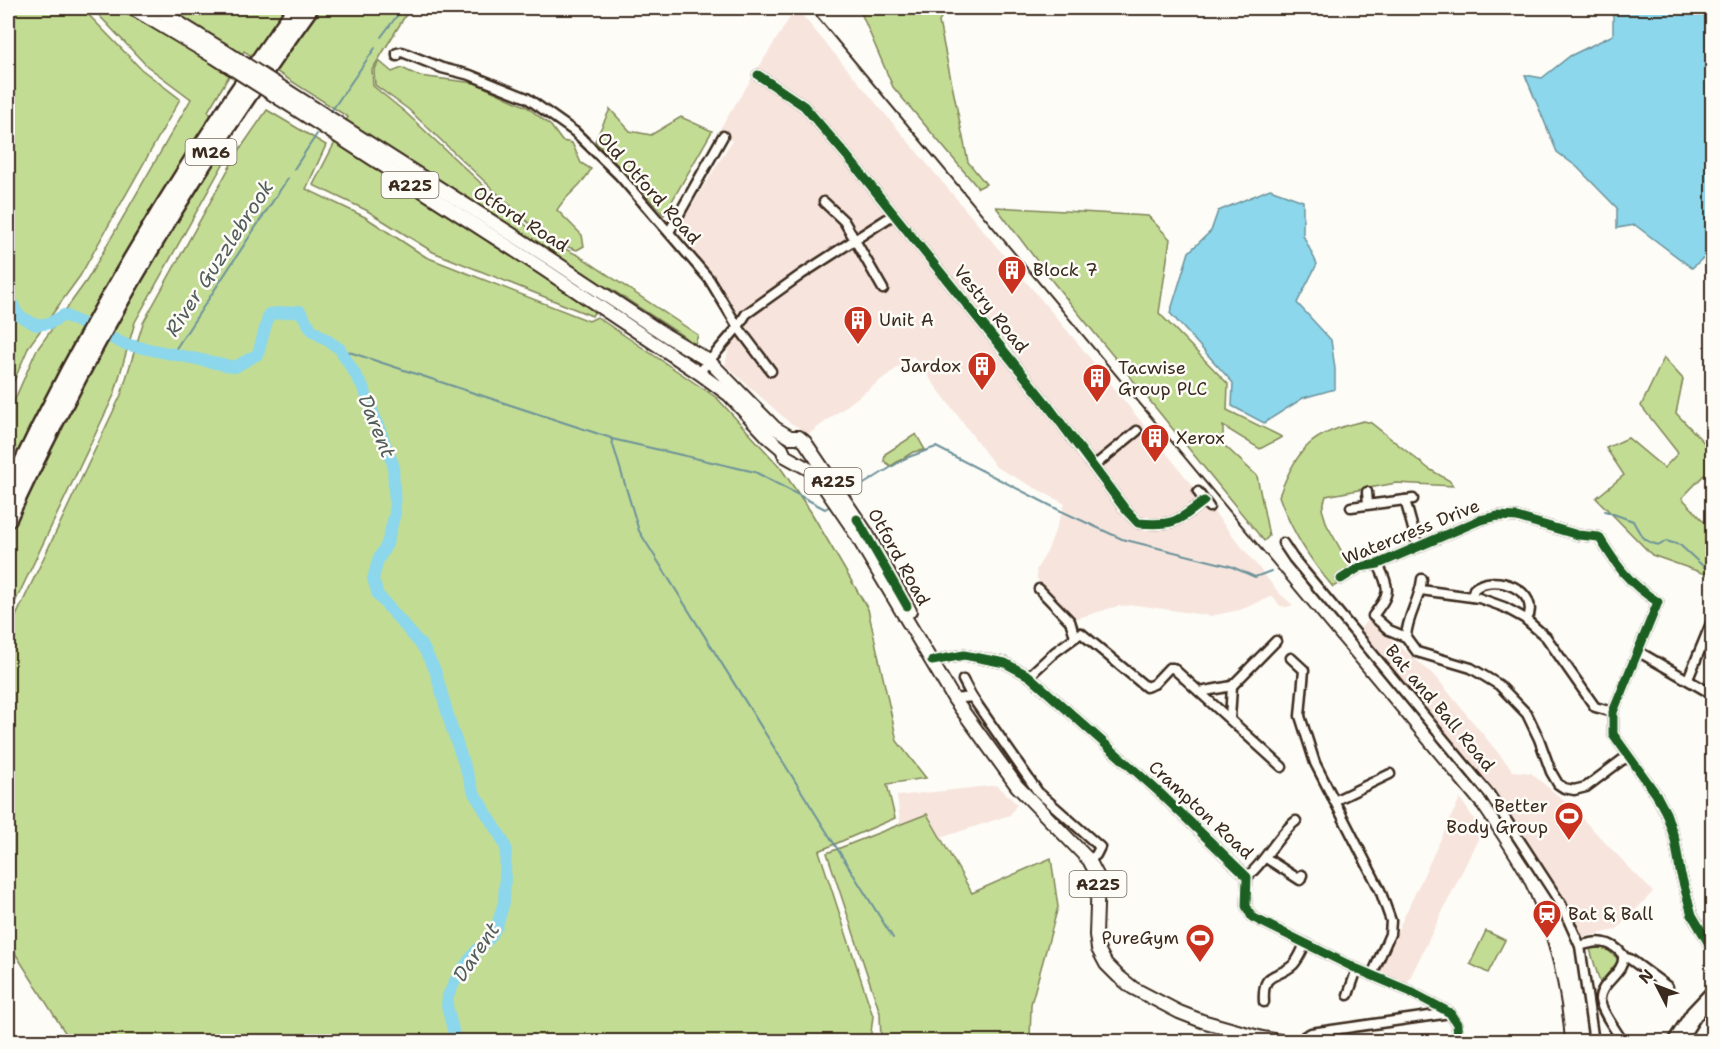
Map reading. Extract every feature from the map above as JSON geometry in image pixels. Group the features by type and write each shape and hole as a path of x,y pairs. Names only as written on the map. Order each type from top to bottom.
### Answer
{"highway":[{"name":"M26","path":"8,492 196,154 296,8"},
{"name":"M26","path":"115,299 215,145 310,8"},
{"name":"M26","path":"8,519 76,370"},
{"path":"1676,1041 1694,1014 1713,995"}],"main road":[{"name":"A225","path":"132,8 217,53"},
{"name":"A225","path":"155,8 217,53"},
{"name":"Otford Road","path":"217,53 549,258 709,361 775,428 790,437 799,437 826,471 871,541 903,596 932,661"},
{"name":"Otford Road","path":"283,95 699,373 729,395 782,449 785,456 814,471 849,523 954,699 1017,786 1089,860 1098,877 1096,935 1098,948 1106,964 1134,988 1179,1012 1262,1038 1286,1041"},
{"path":"782,449 790,437"},
{"name":"A225","path":"794,460 804,455 806,445"}],"street":[{"name":"Old Otford Road","path":"397,56 399,52 406,53 442,68 470,75 527,98 552,114 597,152 669,232 709,279 738,327 771,371"},
{"name":"Vestry Road","path":"758,75 804,106 847,156 1046,403 1138,523 1157,525 1178,521 1207,504 1198,492"},
{"path":"669,232 723,136"},
{"path":"824,202 844,221 883,289"},
{"path":"699,373 738,327 746,314 802,274 893,215"},
{"path":"1094,466 1137,431"},
{"path":"1367,492 1368,504"},
{"path":"1351,507 1409,499 1418,547"},
{"name":"Watercress Drive","path":"1341,579 1360,567 1378,564 1480,520 1498,516 1517,518 1578,536 1599,537 1617,567 1632,584 1658,602 1639,652"},
{"name":"Bat and Ball Road","path":"1283,543 1490,795 1561,904 1580,946 1594,1041"},
{"path":"1378,564 1387,584 1387,598 1373,616 1389,630 1406,637 1417,652 1471,668 1499,685 1527,714 1558,784 1574,790 1586,788 1622,760 1628,758"},
{"path":"1406,637 1409,619 1421,590 1422,579"},
{"path":"1472,597 1474,589 1483,583 1500,582 1512,586 1524,594 1529,602 1527,620"},
{"path":"1040,590 1070,621 1074,636"},
{"path":"1421,590 1472,597 1501,606 1527,620 1546,637 1595,707 1613,712"},
{"path":"1688,679 1713,621"},
{"path":"1029,676 1074,636 1083,634 1146,687 1152,685 1171,667 1282,767"},
{"path":"1200,692 1232,686 1276,641"},
{"path":"1713,694 1639,652 1613,712 1612,734 1656,794 1666,813 1675,840 1680,871 1692,915 1713,949"},
{"name":"Crampton Road","path":"932,661 964,655 1005,663 1029,676 1160,793 1247,877 1246,906 1252,917 1357,969 1409,991 1450,1013 1457,1024 1458,1041"},
{"path":"1292,658 1304,670 1300,716 1315,763 1378,887 1390,921 1390,934 1372,975"},
{"name":"Otford Road","path":"963,680 972,697 1038,792 1100,847 1096,855 1089,860"},
{"path":"1230,719 1232,686"},
{"path":"954,699 972,697"},
{"path":"1334,801 1390,774"},
{"path":"1247,877 1266,858 1296,820"},
{"path":"1266,858 1300,880 1302,875"},
{"path":"1580,946 1606,942 1619,950 1623,957 1622,964 1600,999 1603,1009 1623,1041"},
{"path":"1263,1002 1259,989 1273,975 1293,965 1305,944"},
{"path":"1623,957 1631,959 1668,987"},
{"path":"1348,994 1357,969"},
{"path":"1305,1036 1311,1033 1450,1013"}],"shaded area":[{"path":"796,8 1081,347 1279,593 1293,605 1280,606 1273,596 1240,610 1210,616 1137,605 1118,606 1075,619 1037,579 1036,570 1047,552 1065,504 996,467 913,356 809,434 789,422 725,365 737,311 677,229 732,141 718,132"},
{"path":"1369,620 1436,677 1513,771 1531,773 1569,805 1653,892 1616,930 1583,937 1577,931 1490,795 1356,633"},
{"path":"997,785 1017,804 1010,815 919,845 901,831 897,796"},
{"path":"1460,798 1482,831 1407,984 1379,970"}],"green space":[{"path":"8,8 82,8 141,69 180,99 80,276 29,346 8,395"},
{"path":"92,8 410,8 372,70 373,86 405,112 533,232 578,255 698,335 695,344 608,287 592,316 433,252 366,210 313,185 348,117 244,51 208,111 232,148 135,322 114,395 8,617 8,415 36,351 87,280 191,99 147,66"},
{"path":"859,8 945,8 939,22 968,162 986,184 978,188 893,87"},
{"path":"379,61 392,72 402,68 419,76 475,83 527,107 551,126 562,141 572,143 581,163 591,169 557,210 582,235 584,246 577,250 559,244 534,228 408,109 375,85 374,71"},
{"path":"610,109 630,131 651,135 681,117 712,131 664,215 595,141"},
{"path":"267,110 326,145 306,189 365,217 426,257 589,321 597,317 717,398 780,467 811,512 868,609 897,741 926,778 887,784 895,818 819,851 873,1016 870,1041 71,1042 8,942 8,633 121,395 143,323 238,152"},
{"path":"996,207 1148,216 1170,239 1159,313 1228,384 1227,410 1282,437 1260,449 1223,426 1223,444 1257,476 1269,536 1264,541 1053,282"},
{"path":"1664,358 1683,379 1676,413 1712,451 1712,485 1704,475 1682,498 1712,530 1711,576 1652,555 1596,498 1624,475 1606,448 1628,438 1664,468 1678,453 1641,406"},
{"path":"1364,421 1371,423 1429,469 1450,481 1453,486 1396,483 1326,496 1322,509 1327,525 1351,568 1338,575 1341,582 1333,587 1302,544 1279,496 1293,465 1309,444 1332,430"},
{"path":"916,434 925,450 913,452 891,466 884,461 885,454"},
{"path":"927,814 972,893 1051,858 1058,907 1031,1004 1030,1041 881,1041 880,1013 827,853"},
{"path":"1486,931 1505,940 1488,973 1470,964"},
{"path":"1604,947 1619,960 1600,983 1590,949"}],"water":[{"path":"1613,8 1712,8 1712,263 1702,259 1692,268 1635,225 1617,228 1617,208 1577,167 1557,152 1525,75 1542,78 1570,56 1613,35"},
{"path":"1270,189 1303,201 1303,235 1317,264 1297,303 1331,340 1335,389 1303,398 1264,423 1232,406 1233,383 1170,313 1189,252 1211,231 1218,211"}],"waterway":[{"name":"River Guzzlebrook","path":"381,37 403,8"},
{"name":"River Guzzlebrook","path":"332,110 375,48"},
{"name":"River Guzzlebrook","path":"294,169 317,134"},
{"name":"River Guzzlebrook","path":"173,353 288,178"},
{"name":"Darent","path":"8,294 18,315 36,325 50,323 64,315 124,344 235,367 258,354 269,314 300,311 312,330 340,349 364,389 393,464 395,513 387,544 378,560 373,579 378,595 423,647 435,670 474,793 506,848 504,902 497,926 489,939 477,950 458,975 448,996 447,1006 456,1042"},
{"path":"340,349 611,438 639,531 893,938"},
{"path":"612,439 755,472 825,509 832,505"},
{"path":"846,495 906,458 936,447 1061,511 1122,539 1230,566 1255,577 1271,571"},
{"path":"1605,511 1633,521 1640,534 1650,542 1660,545 1666,541 1680,545 1704,567"}],"railway":[{"path":"810,8 1478,809 1521,876 1538,915 1556,978 1565,1042"}],"cycle path":[{"path":"758,75 804,106 847,156 1046,403 1138,523 1159,524 1174,521 1204,501"},
{"path":"1341,579 1360,567 1378,564 1480,520 1498,516 1517,517 1578,535 1599,537 1624,574 1658,602 1613,712 1613,734 1656,794 1666,813 1675,840 1680,871 1692,915 1712,949"},
{"path":"857,519 907,606"},
{"path":"932,661 964,655 1005,663 1029,676 1160,793 1247,877 1246,906 1252,917 1357,969 1409,991 1450,1013 1457,1024 1458,1042"}],"place":[{"name":"Block 7","path":"1012,296"},
{"name":"Unit A","path":"858,346"},
{"name":"Jardox","path":"982,392"},
{"name":"Tacwise Group PLC","path":"1097,404"},
{"name":"Xerox","path":"1155,464"},
{"name":"Better Body Group","path":"1569,842"},
{"name":"Bat & Ball","path":"1547,940"},
{"name":"PureGym","path":"1200,964"}]}
